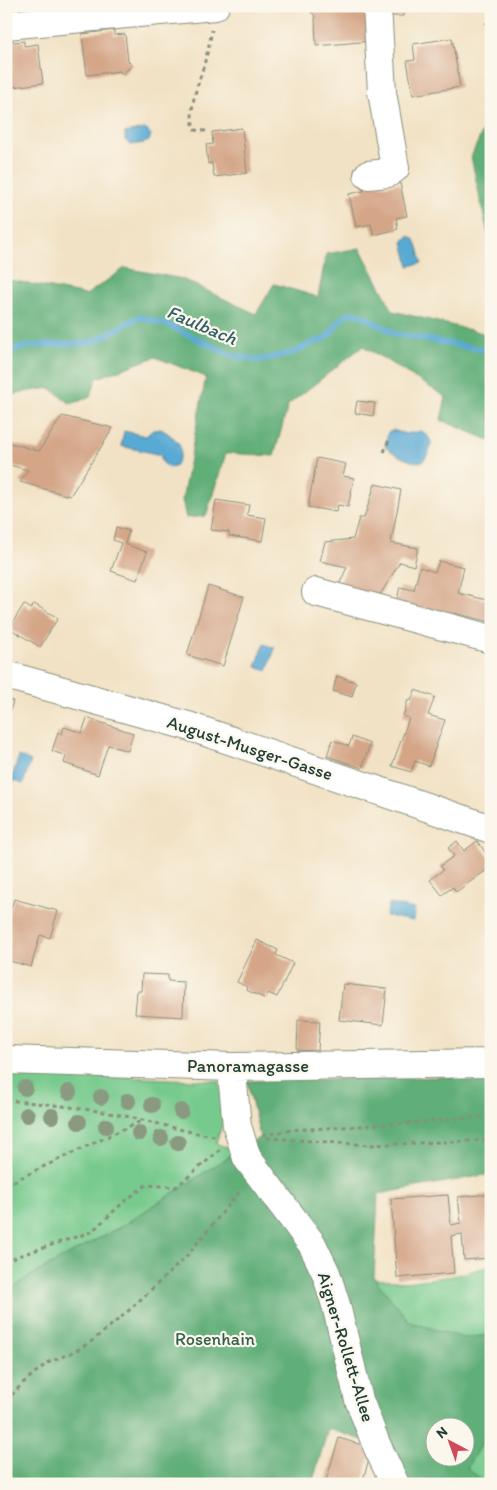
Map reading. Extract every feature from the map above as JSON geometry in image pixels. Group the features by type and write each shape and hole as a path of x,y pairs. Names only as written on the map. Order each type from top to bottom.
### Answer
{"street":[{"path":"368,175 388,173 395,168 382,92 377,6"},
{"path":"6,25 211,7"},
{"path":"316,592 491,639"},
{"name":"August-Musger-Gasse","path":"6,675 188,726 491,829"},
{"name":"Panoramagasse","path":"6,1060 233,1067 491,1063"},
{"path":"233,1067 233,1084 243,1148"},
{"name":"Aigner-Rollett-Allee","path":"243,1148 312,1244 326,1274 336,1305 359,1400 377,1446 396,1484"}],"path":[{"path":"206,131 195,130 192,122 194,100 206,60 212,30 211,7"},
{"path":"384,452 390,438"},
{"path":"6,1100 94,1110 184,1131 219,1136 243,1148"},
{"path":"491,1116 292,1130 255,1137 370,1145 491,1140"},
{"path":"6,1185 143,1120"},
{"path":"6,1264 18,1256 91,1232 146,1185 176,1186 219,1151 243,1148"},
{"path":"6,1400 47,1363 74,1352 92,1341 125,1314 185,1258 240,1192 246,1180 243,1148"}],"green space":[{"path":"491,112 491,248 471,157"},
{"path":"360,248 393,311 491,335 491,441 441,420 446,397 363,346 288,405 274,456 226,453 206,516 186,518 182,500 206,377 155,357 97,378 90,397 71,404 50,388 17,393 6,402 6,282 10,280 86,295 125,268 182,279 256,314 274,284 318,297 326,254"},
{"path":"6,1076 122,1077 219,1081 226,1113 216,1143 236,1152 125,1224 30,1276 6,1293"},
{"name":"Rosenhain","path":"491,1076 491,1174 378,1194 374,1278 410,1322 463,1338 491,1335 491,1426 474,1456 474,1418 424,1418 424,1468 467,1468 486,1484 395,1484 369,1442 328,1429 312,1484 6,1484 6,1293 30,1276 125,1224 260,1137 247,1081"},
{"path":"491,1266 491,1335 463,1338 410,1322 374,1279 406,1282 453,1276"},
{"path":"491,1426 491,1484 486,1484 467,1468 474,1468 474,1456"}],"water":[{"path":"144,129 151,135 149,141 131,145 125,140 125,133"},
{"path":"408,236 412,237 416,243 422,263 409,266 403,242"},
{"path":"161,429 176,441 181,450 174,467 169,468 161,461 161,455 121,446 124,431 146,436 153,430"},
{"path":"392,430 406,434 421,431 426,434 431,441 431,445 429,453 423,461 408,460 385,447 388,432"},
{"path":"264,644 275,648 267,671 256,667"},
{"path":"19,756 31,761 23,784 11,780"},
{"path":"389,904 415,909 413,921 386,916"}],"building":[{"path":"311,6 320,6 322,8 367,6 371,41 316,46 315,16 309,9"},
{"path":"391,6 404,6 403,16 390,16"},
{"path":"491,21 491,41 490,41 485,23"},
{"path":"114,30 114,35 125,34 128,61 132,65 122,75 120,71 87,75 82,34"},
{"path":"12,34 13,42 24,41 24,46 38,44 43,83 6,88 6,35"},
{"path":"452,38 460,87 413,95 407,61 415,60 413,44"},
{"path":"242,128 247,173 214,177 212,163 208,164 206,145 213,144 212,132"},
{"path":"362,182 385,186 400,183 407,216 396,218 398,229 374,235 371,224 356,227 349,194 364,191"},
{"path":"357,401 375,403 373,416 355,413"},
{"path":"62,416 113,428 70,496 20,482 28,470 6,464 10,443 39,451"},
{"path":"317,458 346,464 343,476 354,478 348,507 338,505 336,512 308,507"},
{"path":"375,484 401,490 391,543 418,548 414,566 400,562 378,598 339,585 347,567 320,561 325,542 353,539 359,518 364,518"},
{"path":"216,500 249,505 247,515 266,518 262,541 229,536 229,532 211,530"},
{"path":"116,527 129,531 125,544 147,552 137,580 111,571 121,543 113,540"},
{"path":"439,561 464,567 458,593 491,601 491,622 455,613 453,621 395,608 400,587 414,590 420,567 435,572"},
{"path":"208,586 244,597 223,666 187,655"},
{"path":"24,604 31,609 34,604 58,618 40,647 9,628"},
{"path":"337,676 356,682 352,697 333,691"},
{"path":"415,690 435,697 428,715 445,720 429,766 415,761 411,772 392,766 409,718 403,716 408,700 411,701"},
{"path":"6,699 13,701 7,722 6,722"},
{"path":"87,718 133,733 128,751 108,745 98,775 64,763 66,756 52,751 58,732 62,734 64,727 82,733"},
{"path":"352,737 370,744 362,768 327,756 332,740 349,746"},
{"path":"457,841 464,851 477,841 491,860 491,867 456,892 453,887 442,895 430,880 443,870 440,866 454,856 448,848"},
{"path":"14,899 58,911 50,938 40,935 31,967 6,960 6,923"},
{"path":"257,940 278,950 276,955 293,963 277,997 268,993 266,999 246,990 247,987 237,982"},
{"path":"142,974 168,975 168,981 184,982 183,1017 135,1014 137,991 141,991"},
{"path":"343,984 387,989 383,1025 339,1020"},
{"path":"298,1020 320,1021 318,1051 297,1050"},
{"path":"491,1194 491,1258 464,1260 462,1234 451,1236 454,1273 397,1278 391,1199 448,1195 451,1225 461,1223 458,1197"},
{"path":"339,1438 372,1448 362,1484 325,1484"}],"waterway":[{"name":"Faulbach","path":"6,351 29,346 86,343 99,339 139,317 168,325 233,356 260,360 293,353 314,342 323,340 347,314 357,313 396,334 491,351"}]}
